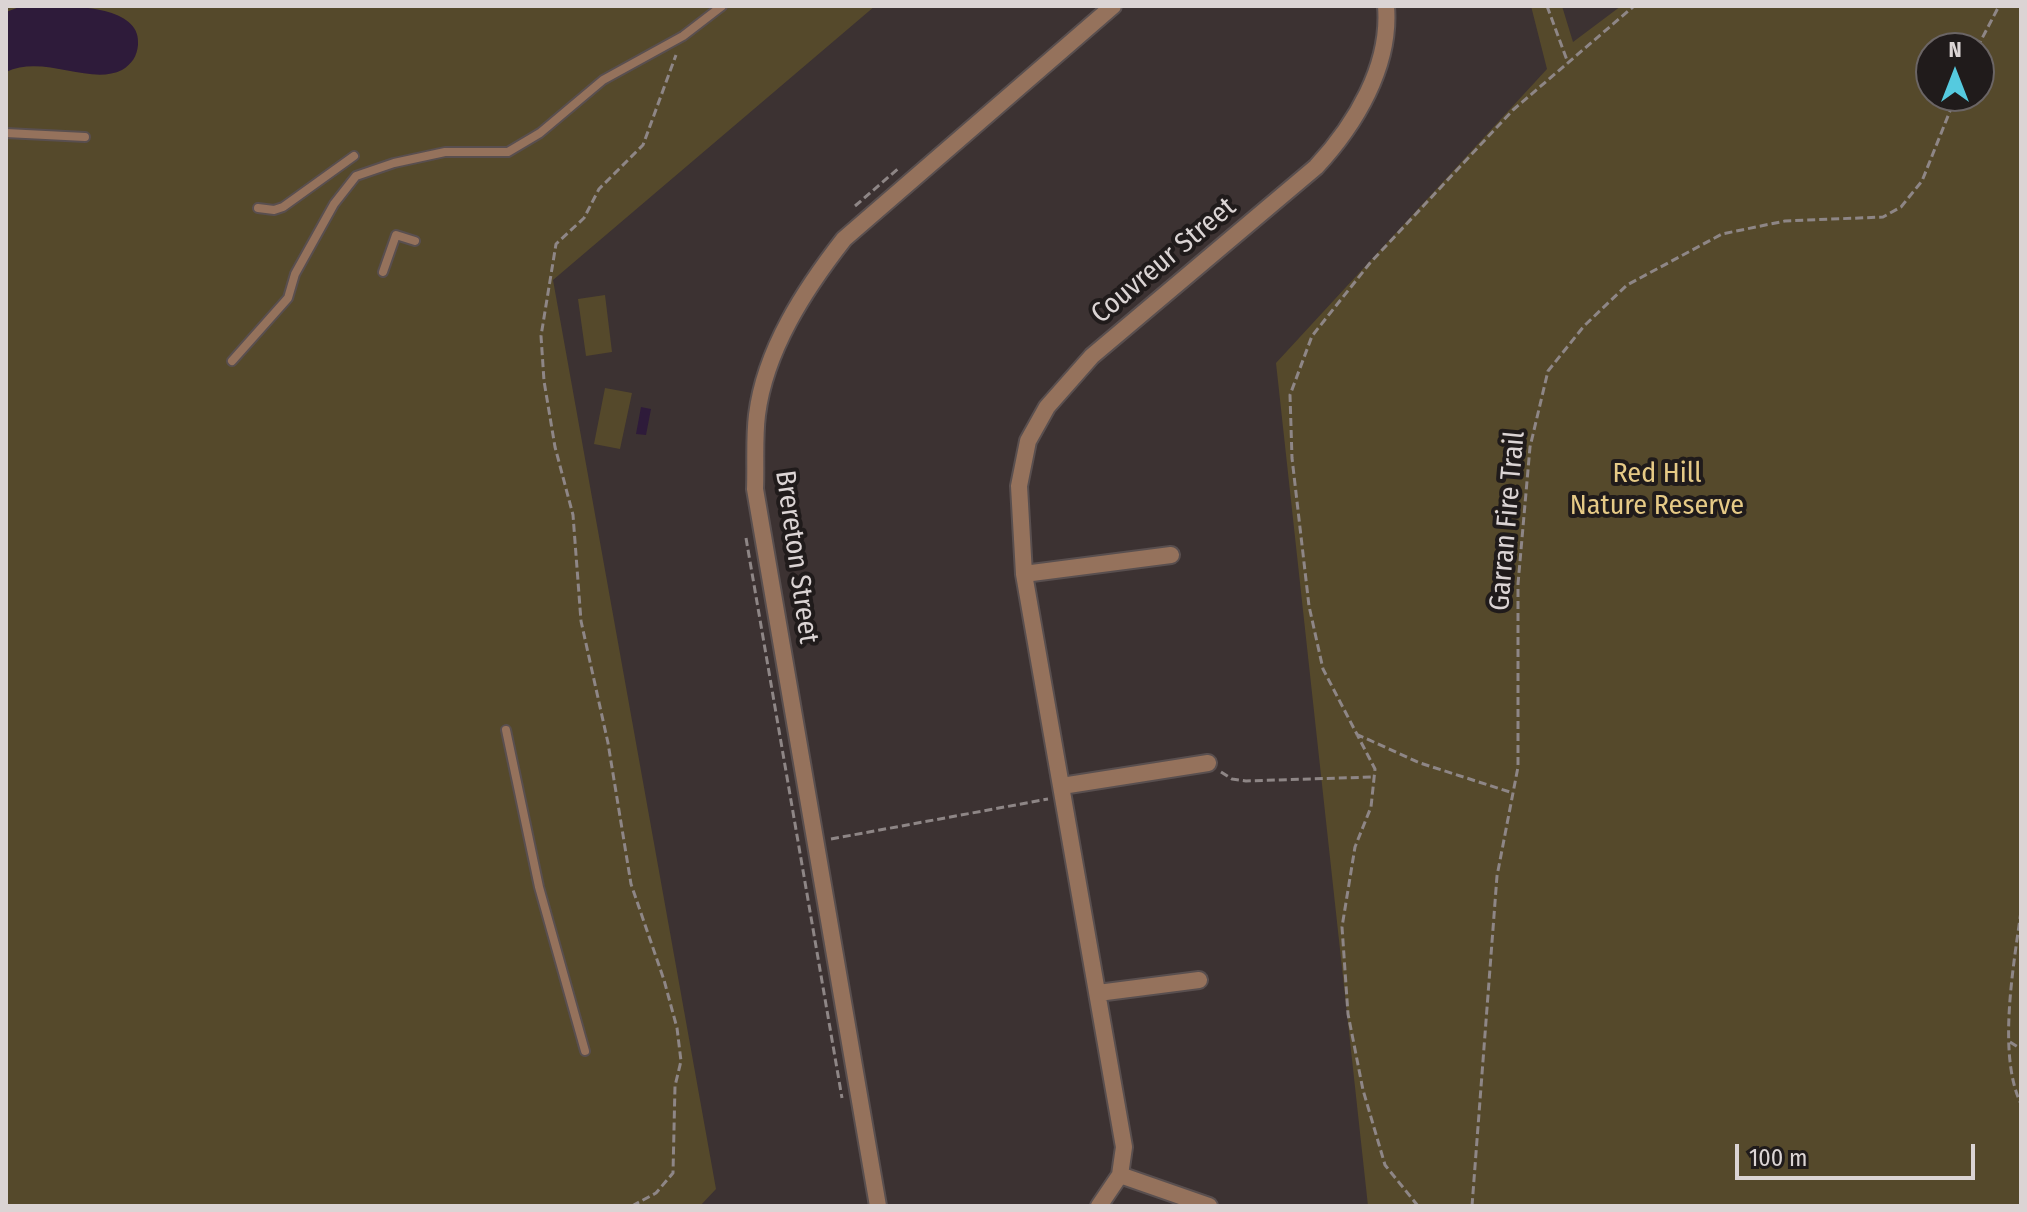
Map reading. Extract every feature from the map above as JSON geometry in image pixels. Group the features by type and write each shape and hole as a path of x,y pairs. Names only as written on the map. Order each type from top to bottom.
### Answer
{"street":[{"name":"Brereton Street","path":"878,1206 755,489 757,413 776,349 808,285 844,239 1113,6"},
{"name":"Couvreur Street","path":"1120,1175 1124,1147 1024,574 1019,486 1028,441 1047,407 1092,356 1316,167 1336,146 1358,113 1377,71 1387,21 1386,6"},
{"path":"1024,574 1171,555"},
{"path":"1063,791 1208,763"},
{"path":"1098,993 1199,980"},
{"path":"1099,1206 1120,1175 1209,1206"}],"lane":[{"path":"232,361 288,298 295,274 334,204 356,176 394,163 445,152 508,152 540,133 603,80 683,36 722,6"},
{"path":"6,133 85,137"},
{"path":"258,208 274,210 283,207 354,156"},
{"path":"383,272 396,235 415,241"},
{"path":"506,730 539,887 585,1051"}],"path":[{"path":"1547,6 1568,63"},
{"path":"1418,1206 1385,1165 1363,1090 1348,1014 1342,927 1355,847 1371,807 1375,769 1323,669 1309,606 1292,458 1290,395 1312,336 1370,263 1513,110 1634,6"},
{"path":"1985,32 1999,6"},
{"path":"632,1206 656,1193 673,1173 675,1086 681,1061 667,992 631,884 608,743 581,621 573,515 555,447 544,381 541,336 556,244 584,218 599,189 643,145 683,36"},
{"name":"Garran Fire Trail","path":"1472,1206 1497,876 1518,767 1518,584 1527,478 1530,447 1548,371 1584,326 1627,285 1722,234 1785,221 1883,217 1901,207 1922,181 1950,112"},
{"path":"849,213 906,162"},
{"path":"744,525 796,845 844,1112"},
{"path":"1355,733 1381,748 1420,763 1513,793"},
{"path":"1208,763 1232,779 1246,781 1374,777"},
{"path":"796,845 1063,791"},
{"path":"2021,911 2010,1004 2010,1042 2021,1104"},
{"path":"2010,1042 2021,1049"}],"green space":[{"path":"6,6 875,6 553,280 716,1189 700,1206 6,1206"},
{"name":"Red Hill Nature Reserve","path":"1531,6 1562,6 1573,42 1621,6 2021,6 2021,1206 1368,1206 1276,363 1547,69"},
{"path":"605,295 612,352 586,356 578,299"},
{"path":"605,388 632,393 620,449 594,444"}],"shaded area":[{"path":"22,6 73,6 111,13 126,20 136,30 138,45 135,56 126,68 109,74 96,75 36,66 6,72 6,12"},
{"path":"641,407 651,409 646,435 636,434"}]}
